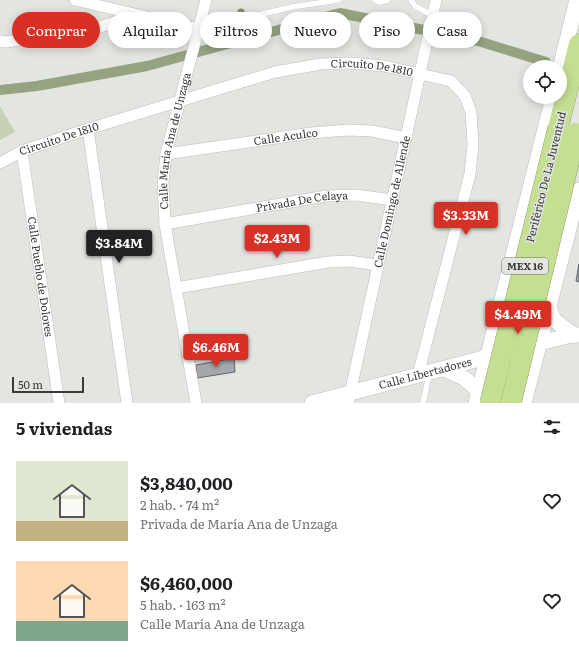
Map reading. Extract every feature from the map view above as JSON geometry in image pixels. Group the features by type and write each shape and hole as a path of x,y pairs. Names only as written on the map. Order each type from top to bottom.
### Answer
{"highway":[{"name":"Periférico De La Juventud","path":"521,400 571,128 579,44"},
{"name":"Periférico De La Juventud","path":"481,395 571,128"}],"main road":[{"path":"562,60 577,0"},
{"path":"481,395 488,357 551,104"},
{"path":"521,400 540,344 547,314 572,228 579,190"},
{"path":"500,310 508,317 521,322 531,323 547,314"},
{"path":"547,314 576,335"},
{"name":"Calle Libertadores","path":"312,403 349,398 430,372 576,335"},
{"path":"430,372 464,378 481,395"},
{"path":"481,395 493,381 508,382 521,388 521,400"}],"street":[{"path":"75,0 123,12"},
{"name":"Calle María Ana de Unzaga","path":"196,403 165,224 163,182 166,154 178,103 206,0"},
{"name":"Calle Domingo de Allende","path":"433,12 436,0"},
{"path":"0,41 6,42 94,29 108,24"},
{"path":"192,28 198,29"},
{"name":"Calle Domingo de Allende","path":"349,398 377,265 421,73 425,48"},
{"name":"Circuito De 1810","path":"0,162 22,151 88,129 178,103 274,72 321,64 350,63 384,66 451,80 458,86 465,96 471,112 473,145 470,174 430,372"},
{"path":"88,129 127,403"},
{"name":"Calle Aculco","path":"166,154 310,133 348,130 372,131 406,138"},
{"name":"Calle Pueblo de Dolores","path":"22,151 59,403"},
{"name":"Privada De Celaya","path":"165,224 326,196 356,195 392,200"},
{"path":"176,288 328,262 349,261 377,265"}],"lane":[{"path":"198,29 292,7 338,0"},
{"path":"375,0 379,2 388,0"},
{"path":"411,0 415,6 423,12"},
{"path":"423,403 430,372"}],"green space":[{"path":"0,106 15,132 0,140"}],"building":[{"path":"579,264 579,282 576,281"},
{"path":"234,358 235,372 197,378 196,365"}],"waterway":[{"path":"0,90 37,86 147,66 340,13 478,41 540,60"}]}
